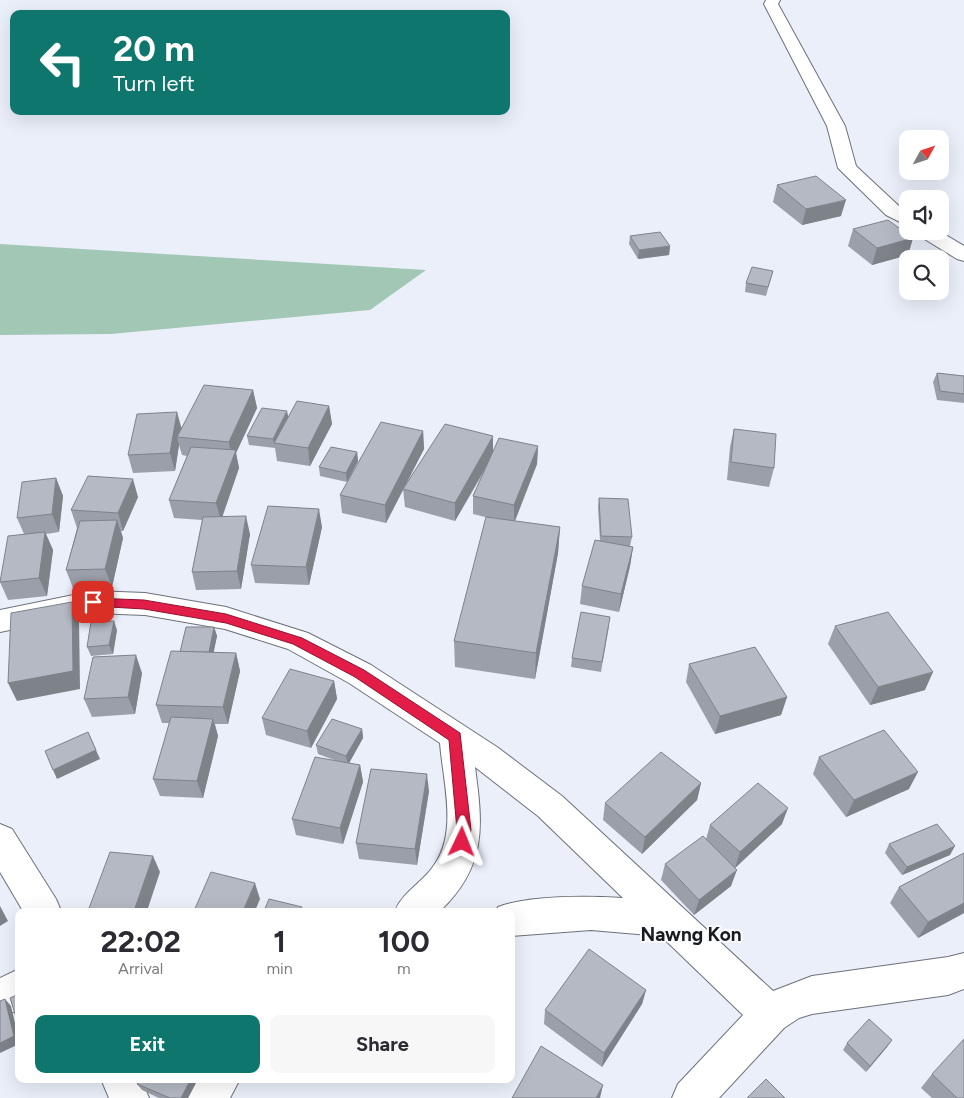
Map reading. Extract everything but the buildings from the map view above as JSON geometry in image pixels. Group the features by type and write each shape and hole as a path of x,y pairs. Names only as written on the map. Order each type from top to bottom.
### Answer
{"street":[{"path":"772,0 771,4 836,126 847,168 899,215"},
{"path":"940,240 964,255"},
{"path":"0,621 93,602 144,604 226,618 298,641 360,674 486,757 550,806 770,1014"},
{"path":"419,908 445,880 460,854 464,830 455,737"},
{"path":"0,840 41,908"},
{"path":"515,919 591,913 669,919"},
{"path":"692,1098 770,1014 790,1002 812,995 948,976 964,971"},
{"path":"0,999 15,990"},
{"path":"122,1083 129,1098"},
{"path":"206,1098 217,1083"}],"green space":[{"path":"0,244 426,270 370,310 111,334 0,335"}],"district":[{"name":"Nawng Kon","path":"691,934"}],"route":[{"path":"93,602 144,604 226,618 298,641 360,674 455,737 464,830 462,842"}]}
